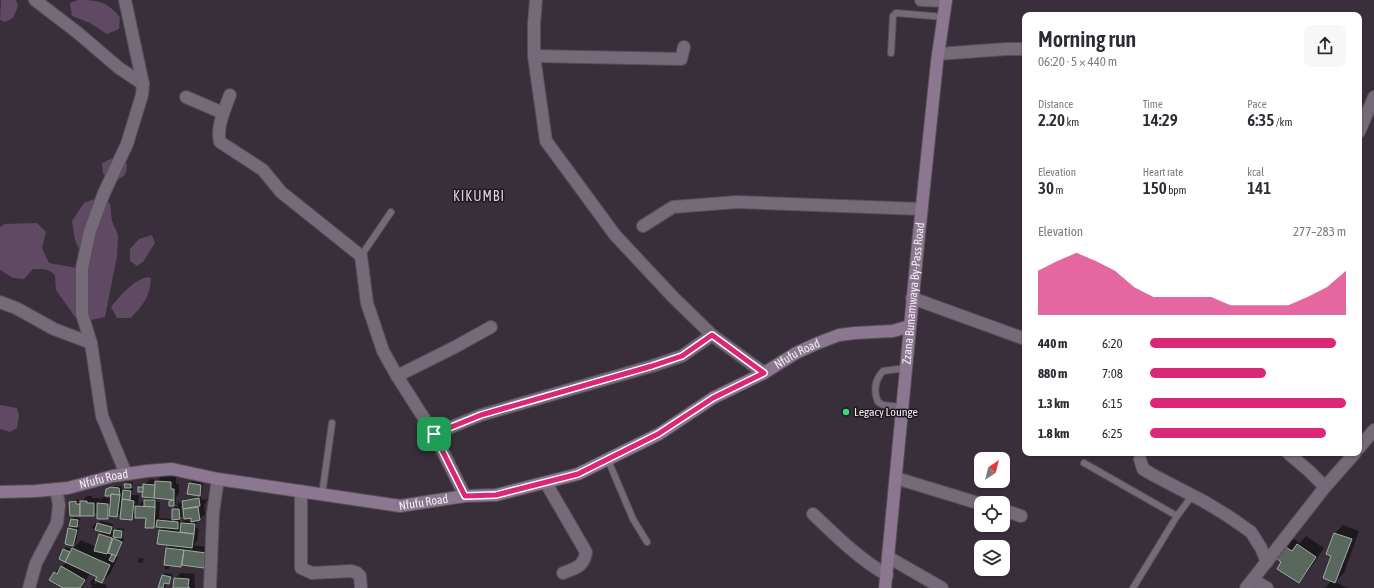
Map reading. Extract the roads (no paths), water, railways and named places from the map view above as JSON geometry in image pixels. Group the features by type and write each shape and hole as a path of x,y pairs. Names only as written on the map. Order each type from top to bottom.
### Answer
{"street":[{"path":"36,0 119,68 143,84"},
{"path":"125,0 143,84 142,95 127,144 104,193 90,231 82,268 82,314 91,343 102,416 126,474"},
{"path":"536,0 534,56 546,141 615,235 673,297 712,335 764,373"},
{"path":"921,0 946,0"},
{"name":"Zzana Bunamwaya By-Pass Road","path":"885,588 921,209 938,54 946,0"},
{"path":"534,56 631,55 681,59 684,47"},
{"path":"938,54 1006,48 1022,49"},
{"path":"230,95 223,113 218,135 220,142 263,170 281,192 361,256 367,303 383,351 434,434 465,496"},
{"path":"186,97 223,113"},
{"path":"1366,118 1374,97"},
{"path":"643,226 673,207 737,202 921,209"},
{"path":"912,298 1022,338"},
{"path":"0,302 16,308 54,329 91,343"},
{"name":"Nfufu Road","path":"0,492 68,488 126,474 172,469 218,479 400,506 465,496 496,495 578,474 608,460 658,434 713,398 764,373 796,353 818,343 839,335 893,331 910,326"},
{"path":"397,376 491,327"},
{"path":"434,434 481,415 682,356 712,335"},
{"path":"1362,444 1374,430"},
{"path":"1292,456 1309,471 1325,488"},
{"path":"1267,588 1249,584 1325,488 1352,456"},
{"path":"1140,460 1143,468 1153,475 1228,516 1251,532 1261,548 1267,562"},
{"path":"896,478 974,502"},
{"path":"210,588 213,513 218,479"},
{"path":"546,483 586,552 582,564 563,573"},
{"path":"29,588 36,563 57,523 59,506 56,489"},
{"path":"301,491 301,568 312,573 351,571 360,576 361,588"},
{"path":"1010,512 1021,516"},
{"path":"813,514 851,549 886,575"},
{"path":"888,558 942,588"}],"lane":[{"path":"891,53 893,16 896,13 944,17"},
{"path":"361,256 391,212"},
{"path":"902,407 883,405 878,402 875,395 875,385 878,377 884,371 906,368"},
{"path":"322,495 332,423"},
{"path":"608,460 633,518 647,542"},
{"path":"1084,464 1177,516"},
{"path":"1133,588 1177,516 1192,496"}],"place":[{"name":"Legacy Lounge","path":"846,412"}],"district":[{"name":"KIKUMBI","path":"479,196"}]}
